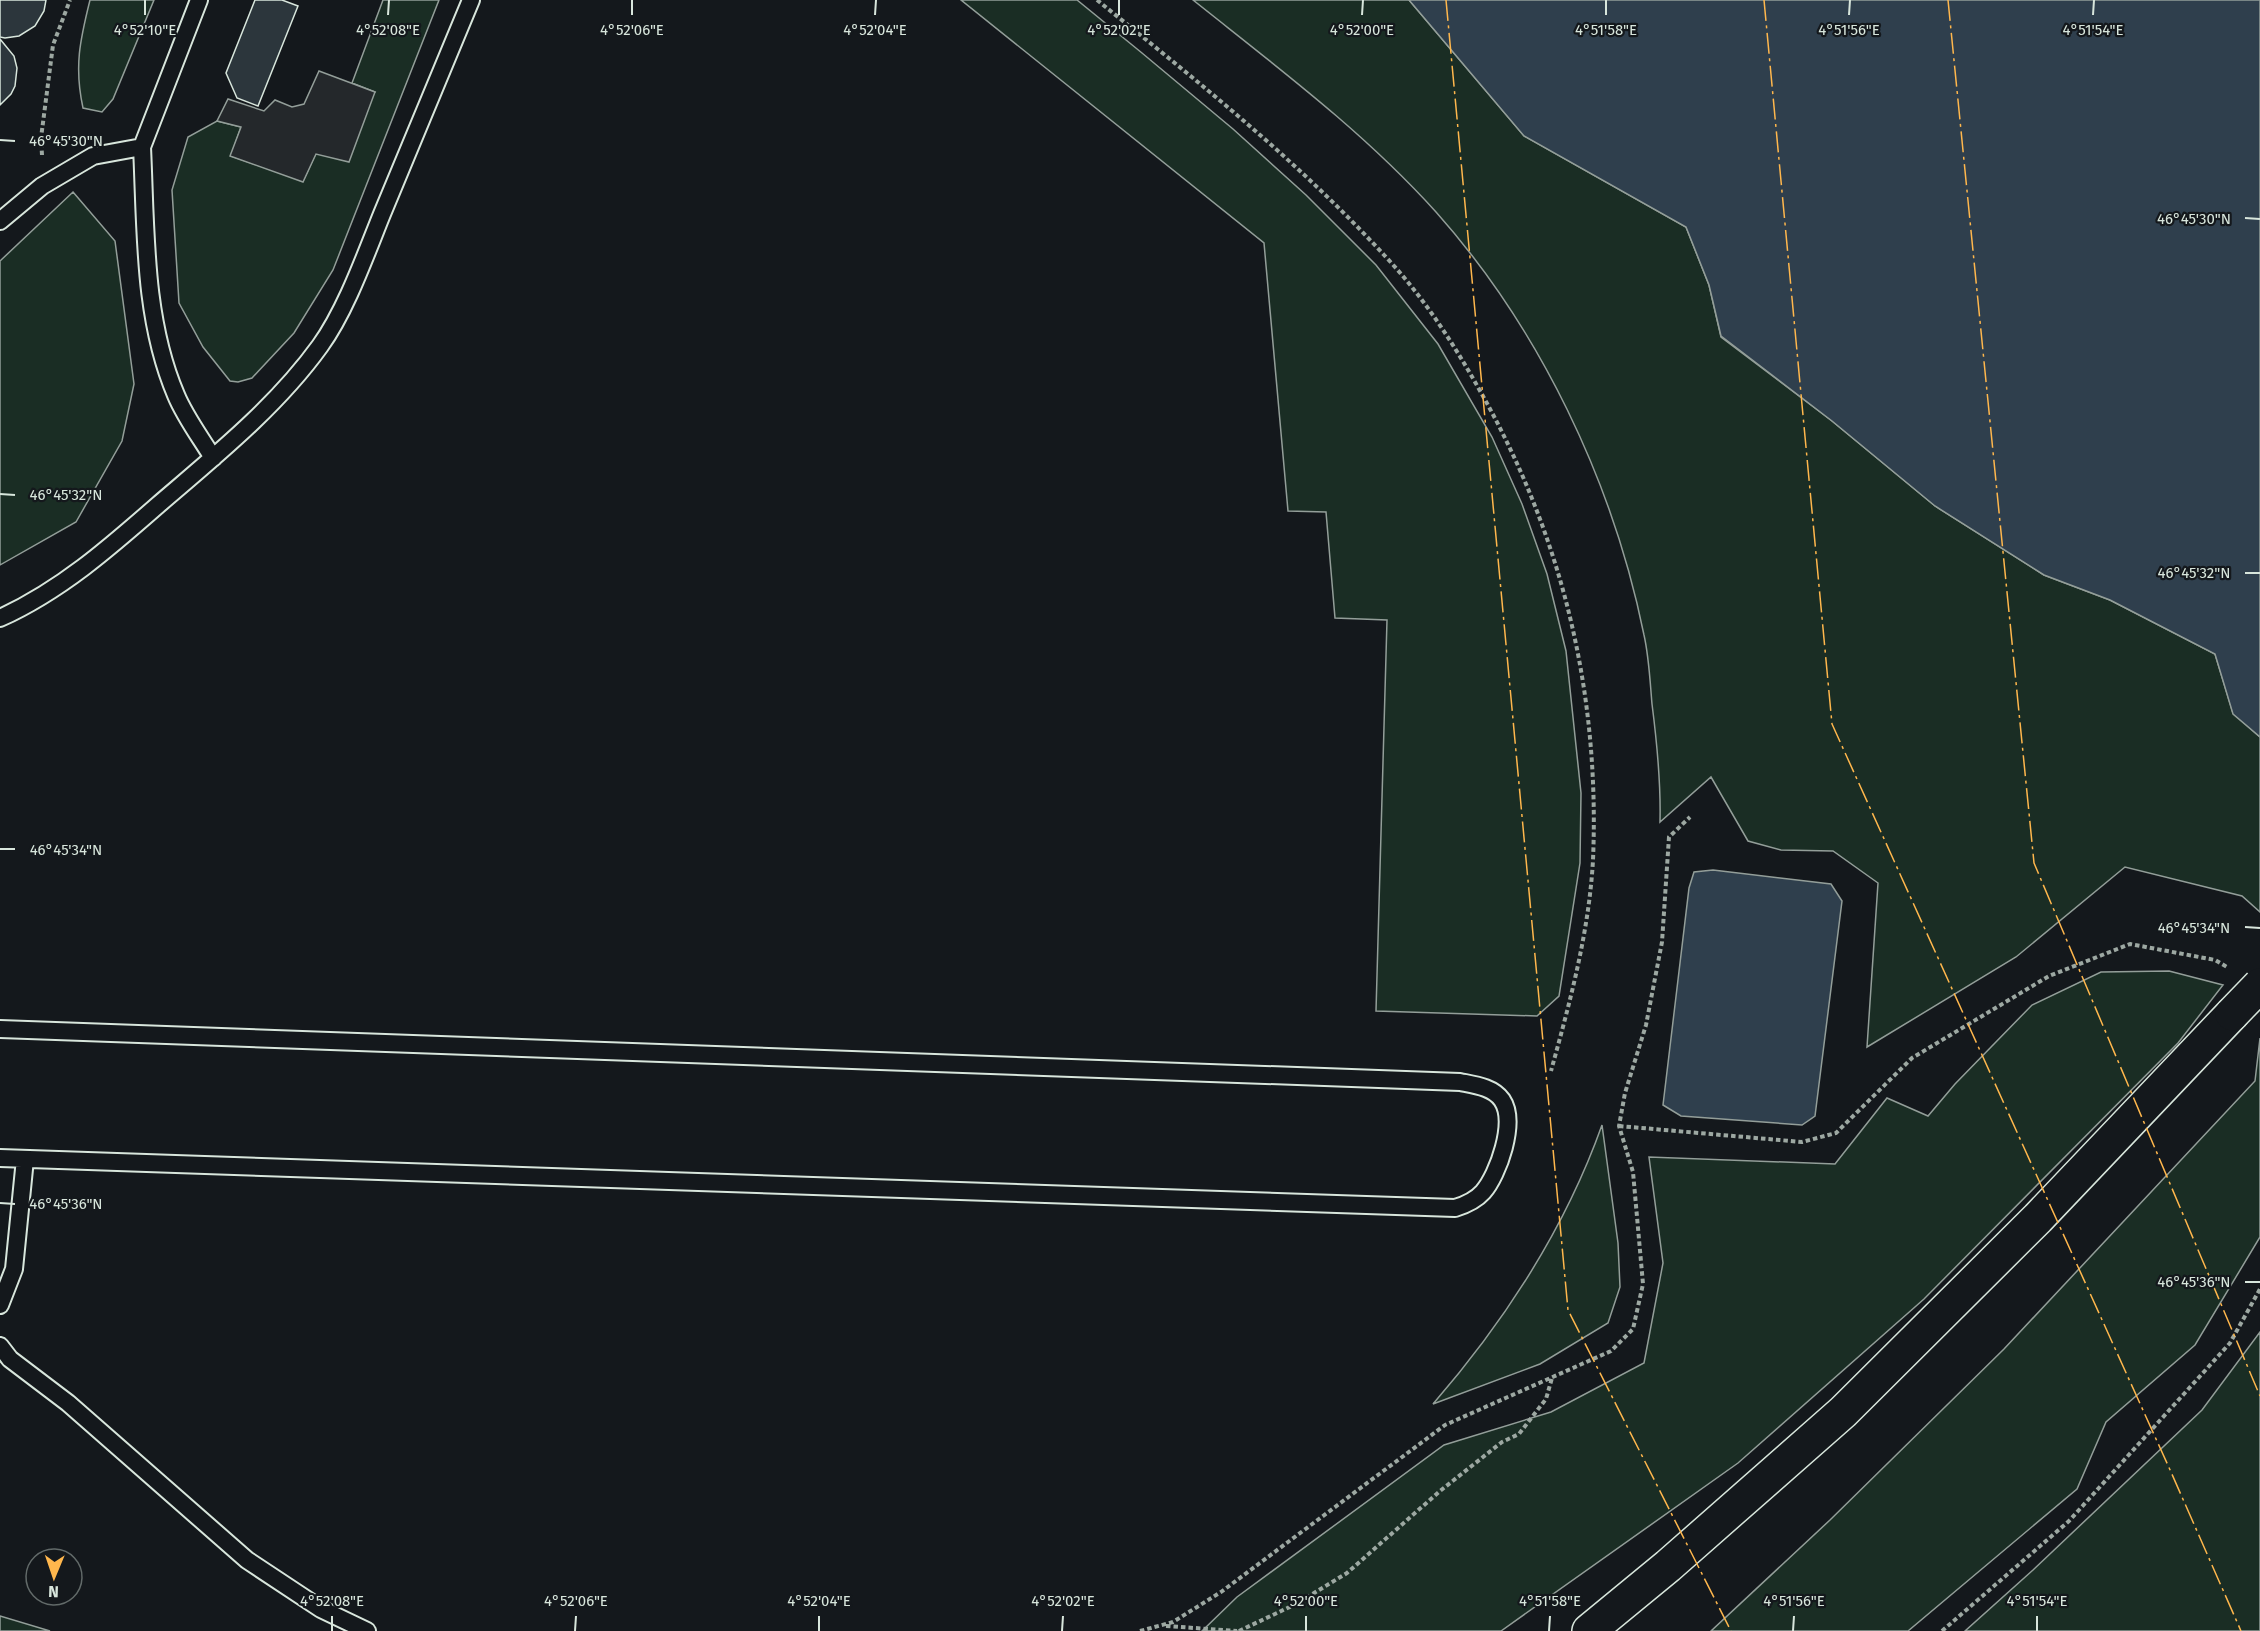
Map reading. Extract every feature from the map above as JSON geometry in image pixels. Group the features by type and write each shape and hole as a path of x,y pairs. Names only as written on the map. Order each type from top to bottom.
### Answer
{"main road":[{"path":"1589,1631 1668,1566 1843,1412 2038,1218 2260,985"}],"lane":[{"path":"199,0 142,147 149,286 159,340 176,395 213,458"},
{"path":"0,618 59,586 97,558 257,417 295,379 322,344 352,288 471,0"},
{"path":"0,221 42,186 93,156 142,147"},
{"path":"0,1029 1460,1082 1488,1089 1502,1100 1507,1113 1507,1134 1499,1162 1483,1192 1471,1203 1455,1208 0,1158"},
{"path":"0,1305 14,1269 25,1160"},
{"path":"0,1346 10,1359 68,1403 246,1560 321,1609 367,1631"}],"path":[{"path":"42,186 42,138 53,45 70,0"},
{"path":"1097,0 1241,119 1315,185 1386,256 1449,337 1503,432 1534,500 1559,570 1578,649 1594,793 1593,863 1584,930 1571,999 1551,1071"},
{"path":"1140,1631 1173,1623 1221,1592 1445,1425 1611,1351 1633,1329 1643,1284 1633,1172 1619,1126 1625,1093 1646,1025 1662,942 1669,837 1690,817"},
{"path":"1619,1126 1802,1142 1836,1133 1912,1058 2049,976 2130,944 2215,960"},
{"path":"1942,1631 2069,1521 2230,1343 2260,1289"},
{"path":"1160,1625 1238,1631 1296,1604 1347,1573 1440,1491 1502,1442 1519,1434 1546,1399 1553,1377"}],"green space":[{"path":"90,0 154,0 113,99 102,112 83,108 80,93 79,54"},
{"path":"383,0 439,0 333,270 294,333 252,378 238,382 230,381 203,347 179,303 172,190 188,137 217,121 241,127 231,156 303,181 316,153 375,92 352,83"},
{"path":"961,0 1077,0 1142,53 1233,129 1306,195 1376,265 1438,344 1492,437 1522,504 1547,574 1566,651 1581,793 1580,863 1559,996 1537,1016 1376,1011 1387,620 1335,618 1326,512 1288,511 1264,243"},
{"path":"1193,0 1409,0 1524,136 1686,227 1709,285 1721,337 1832,421 1935,506 2044,575 2110,600 2215,654 2233,713 2260,737 2260,912 2242,896 2125,867 2016,957 1867,1047 1878,883 1833,851 1781,850 1748,841 1711,777 1660,822 1658,763 1648,660 1630,578 1613,521 1592,465 1539,357 1508,306 1474,257 1408,183 1350,127"},
{"path":"73,192 115,241 134,384 122,441 76,522 0,565 0,261"},
{"path":"2169,971 2223,985 2178,1043 1924,1299 1738,1463 1501,1631 1202,1631 1237,1597 1444,1445 1551,1412 1644,1363 1663,1263 1649,1157 1835,1164 1887,1098 1928,1116 1955,1084 2032,1005 2101,972"},
{"path":"2260,1038 2260,1237 2195,1345 2106,1422 2077,1489 1908,1631 1711,1631 1830,1520 2004,1349 2255,1081"},
{"path":"1602,1125 1618,1243 1620,1287 1608,1323 1540,1364 1433,1404 1485,1340 1531,1272 1570,1201"},
{"path":"2260,1332 2260,1631 1965,1631 2202,1410"},
{"path":"0,1616 50,1631 0,1631"}],"shaded area":[{"path":"319,71 375,92 349,162 316,154 303,182 230,156 241,127 217,121 228,99 264,111 275,100 292,107 304,104"}],"water":[{"path":"1409,0 2260,0 2260,737 2233,714 2215,654 2110,600 2044,575 1935,506 1832,421 1721,336 1709,285 1686,227 1524,136"},
{"path":"1713,870 1831,884 1842,901 1815,1116 1802,1125 1681,1116 1663,1105 1689,888 1694,872"}],"building":[{"path":"0,0 46,0 44,11 35,26 19,36 5,38 0,37"},
{"path":"255,0 282,0 298,6 258,106 237,98 226,73"},
{"path":"0,39 14,56 17,68 15,86 11,94 0,105"}],"power":[{"path":"1446,0 1568,1310 1731,1631"},
{"path":"1764,0 1832,724 2241,1631"},
{"path":"1948,0 2034,863 2260,1396"}]}
